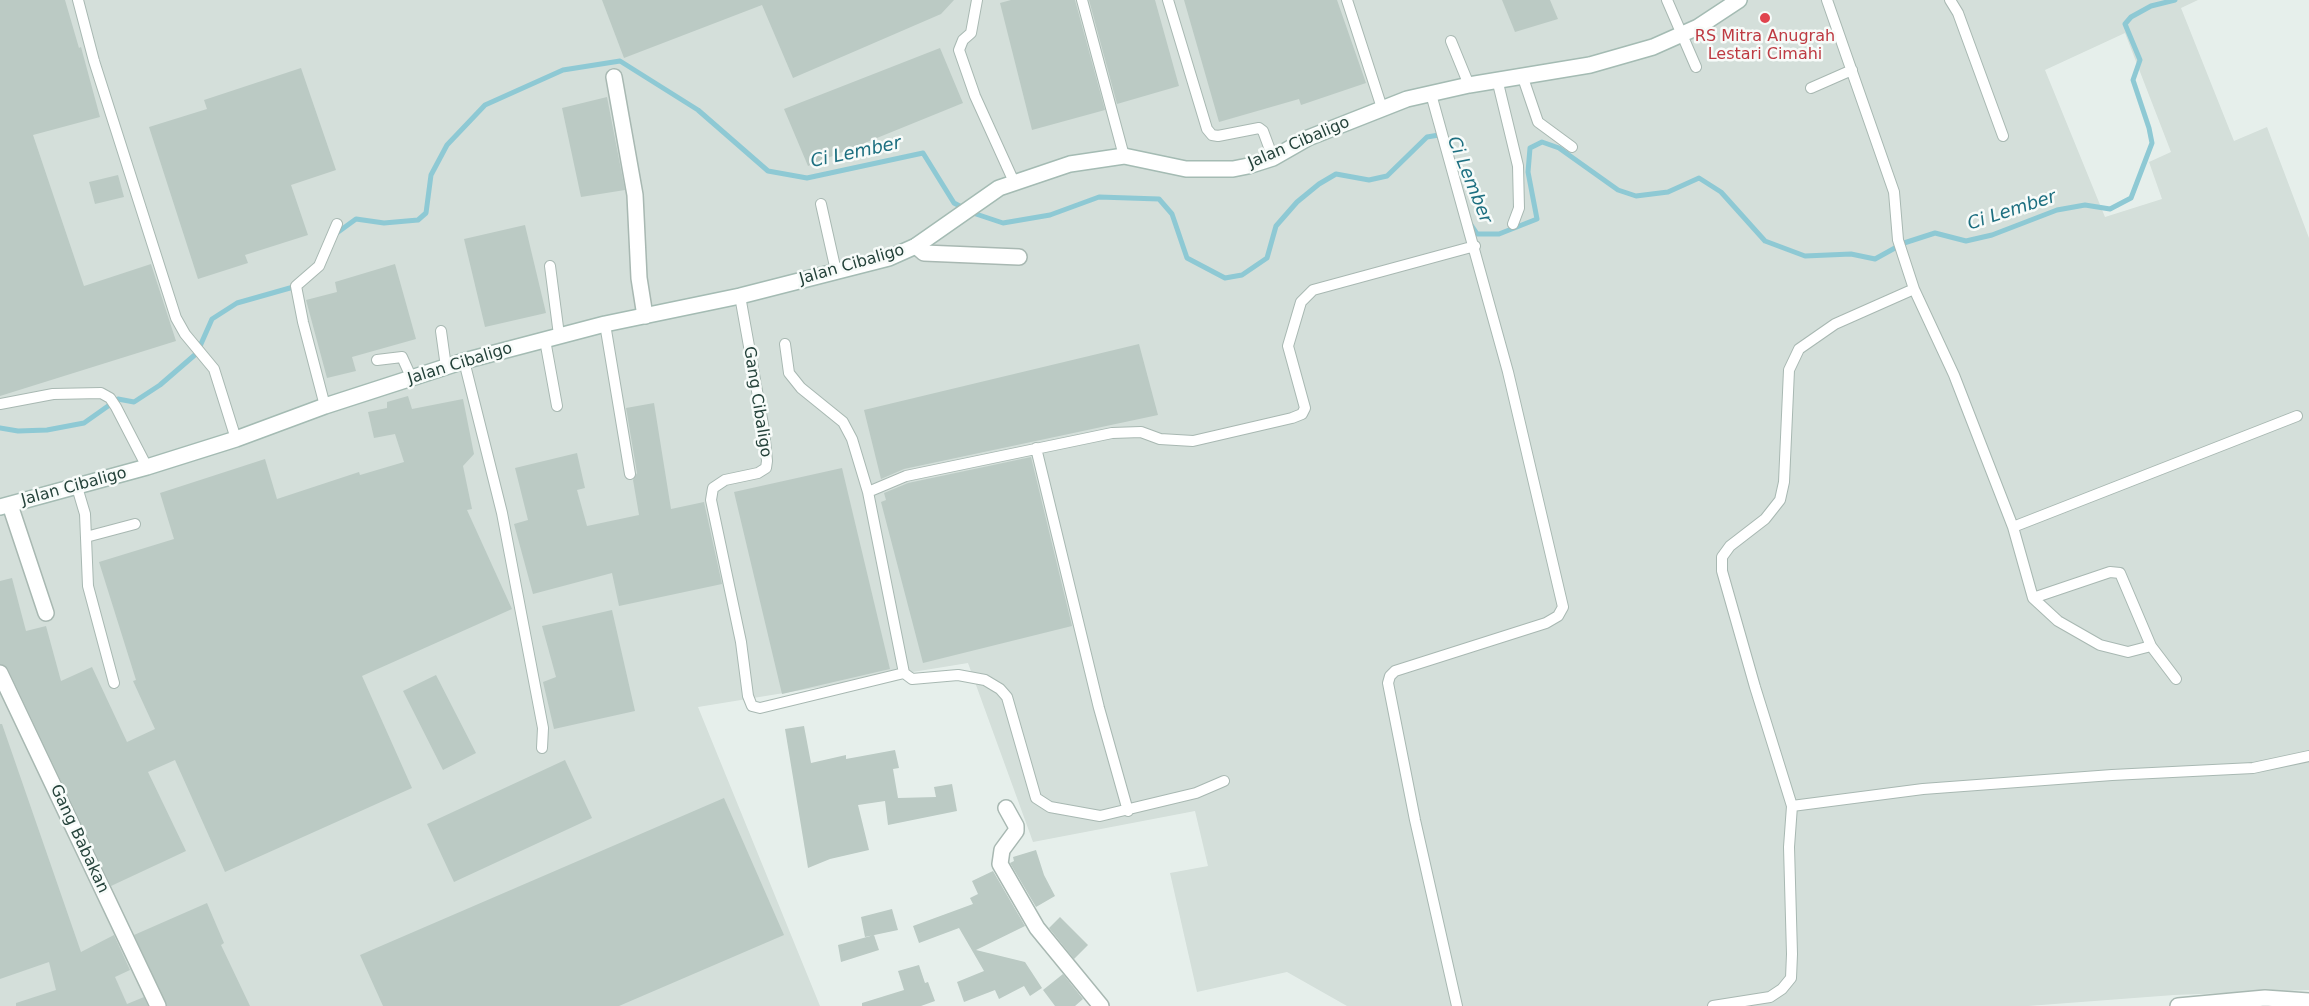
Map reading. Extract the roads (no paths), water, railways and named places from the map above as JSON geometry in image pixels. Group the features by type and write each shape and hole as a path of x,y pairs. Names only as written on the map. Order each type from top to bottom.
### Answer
{"main road":[{"name":"Jalan Cibaligo","path":"5,506 147,467 236,439 324,406 464,361 605,324 740,296 889,258 916,246 999,188 1070,164 1124,156 1186,169 1212,170 1248,166 1273,158 1308,138 1382,108 1431,94 1497,79 1590,65 1624,57 1683,35 1739,0"},
{"path":"614,77 635,195 639,278 645,316"},
{"path":"916,246 924,253 1019,257"},
{"path":"5,506 46,613"},
{"name":"Gang Babakan","path":"0,673 158,1006"},
{"path":"1006,808 1016,826 1016,831 1002,850 1000,864 1037,928 1101,1006"},
{"path":"2178,1006 2265,998 2309,1001"}],"lane":[{"path":"78,0 94,61 176,318 185,334 214,369 236,439"},
{"path":"976,0 971,33 963,40 959,50 975,96 1014,182"},
{"path":"1082,0 1124,156"},
{"path":"1168,0 1208,129 1212,135 1218,136 1259,128 1263,131 1273,158"},
{"path":"1347,0 1382,108"},
{"path":"1667,0 1696,67"},
{"path":"1827,0 1894,192 1898,240 1914,289 1954,374 2013,527 2033,598 2058,621 2100,645 2128,652 2151,646"},
{"path":"1950,0 1958,13 2003,136"},
{"path":"1451,41 1469,85"},
{"path":"1811,88 1852,70"},
{"path":"1522,75 1538,122 1572,147"},
{"path":"1497,79 1518,166 1519,208 1513,224"},
{"path":"1431,94 1475,246 1508,372 1563,607 1558,616 1546,623 1395,672 1390,676 1388,683 1415,820 1457,1006"},
{"path":"821,204 836,271"},
{"path":"324,406 296,286 320,266 337,224"},
{"path":"868,492 906,476 1127,431 1141,432 1160,438 1193,441 1302,414 1304,403 1288,346 1301,302 1313,290 1475,246"},
{"path":"550,266 552,338 557,406"},
{"path":"1713,1006 1770,997 1782,989 1790,978 1789,847 1792,806 1754,687 1722,571 1722,558 1730,546 1765,519 1780,500 1784,482 1789,370 1800,349 1835,324 1914,289"},
{"name":"Gang Cibaligo","path":"740,296 764,430 767,461 766,468 758,473 749,473 725,480 713,488 711,500 741,642 748,696 752,706 760,708 904,673"},
{"path":"605,324 630,474"},
{"path":"441,331 446,367"},
{"path":"785,344 789,373 801,388 844,422 852,439 868,492 904,673 912,679 958,675 985,680 1000,689 1007,697 1036,798 1050,808 1100,816 1196,793 1224,781"},
{"path":"377,360 402,357 412,379"},
{"path":"464,361 502,513 543,728 542,748"},
{"path":"0,404 53,394 102,393 110,398 116,407 147,467"},
{"path":"2013,527 2297,416"},
{"path":"1036,448 1099,708 1128,810"},
{"path":"77,487 85,514 88,586 114,683"},
{"path":"86,537 135,524"},
{"path":"2033,598 2110,572 2120,573 2151,646 2176,679"},
{"path":"1792,806 1923,789 2112,775 2253,768 2309,756"}],"waterway":[{"name":"Ci Lember","path":"1471,225 1477,234 1499,234 1537,219 1528,172 1530,148 1542,142 1559,148 1618,190 1636,196 1668,192 1699,178 1721,192 1765,241 1805,256 1851,254 1875,259 1904,243 1935,233 1966,241 1992,235 2057,210 2085,205 2110,209 2131,198 2152,143 2133,80 2140,60 2125,24 2131,17 2151,6 2175,0"},
{"name":"Ci Lember","path":"334,235 356,219 384,223 418,220 426,213 431,175 447,145 485,105 563,70 620,61 698,110 768,171 807,178 923,153 954,203 973,213 1003,223 1050,215 1099,197 1159,199 1172,214 1187,258 1225,278 1242,275 1267,258 1276,226 1297,202 1319,184 1336,174 1369,180 1387,176 1427,137 1439,135 1440,139"},
{"name":"Ci Lember","path":"0,428 18,431 47,430 84,423 118,399 134,402 160,385 197,353 212,319 237,303 297,286"}],"place":[{"name":"RS Mitra Anugrah Lestari Cimahi","path":"1765,18"}]}
